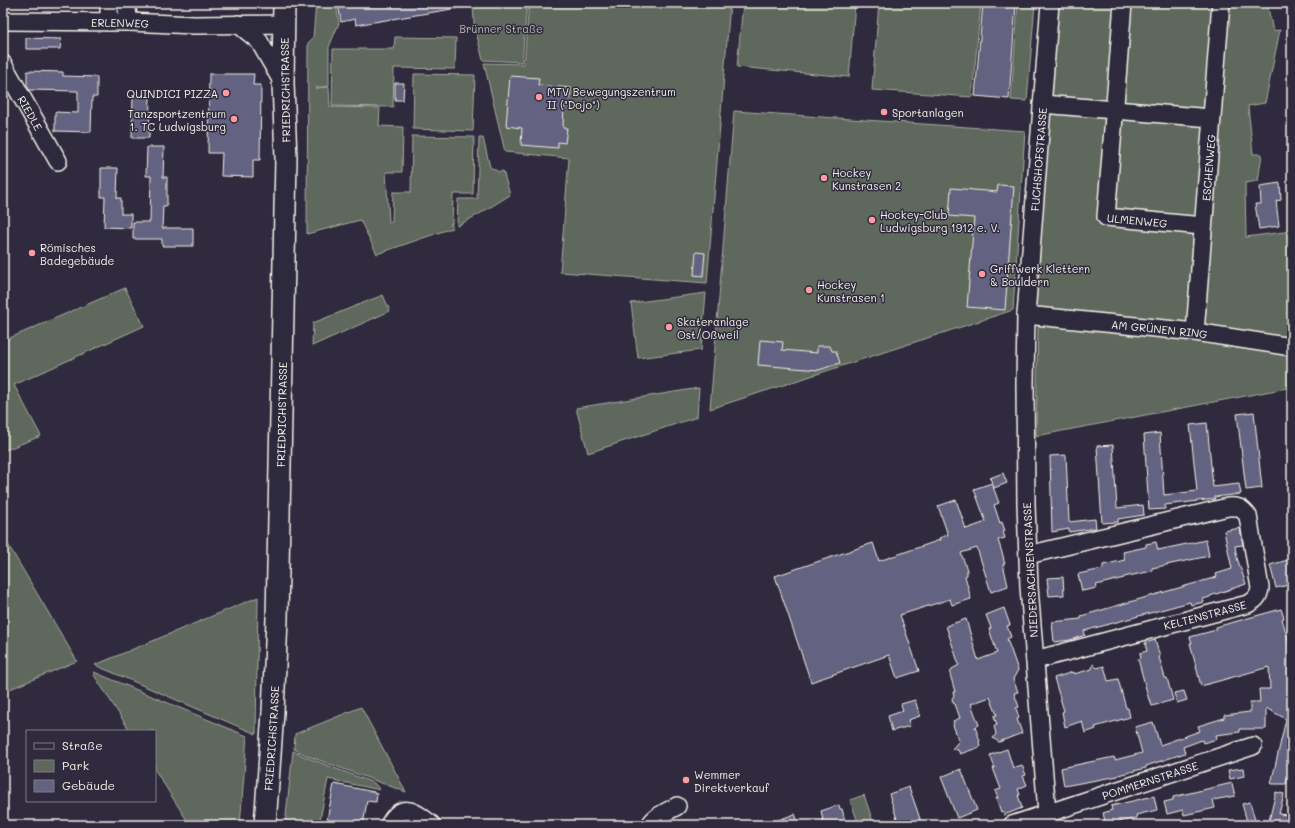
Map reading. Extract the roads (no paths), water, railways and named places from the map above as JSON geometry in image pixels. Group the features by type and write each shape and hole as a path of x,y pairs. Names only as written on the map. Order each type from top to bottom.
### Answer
{"main road":[{"name":"FRIEDRICHSTRASSE","path":"265,825 273,712 277,611 286,158 283,83 284,3"}],"street":[{"path":"109,3 109,22"},
{"path":"126,3 129,22"},
{"name":"FUCHSHOFSTRASSE","path":"1026,315 1050,3"},
{"name":"ULMENWEG","path":"1123,3 1106,217 1203,226"},
{"name":"ESCHENWEG","path":"1195,332 1221,3"},
{"name":"ERLENWEG","path":"3,22 129,22 194,25 284,24"},
{"path":"238,24 259,41 283,83"},
{"name":"RIEDLE","path":"3,64 58,161"},
{"path":"1042,104 1211,118"},
{"name":"AM GRÜNEN RING","path":"1026,315 1195,332 1292,347"},
{"name":"NIEDERSACHSENSTRASSE","path":"1026,315 1026,504 1030,612 1048,820"},
{"name":"KELTENSTRASSE","path":"1028,555 1193,515 1236,507 1242,509 1248,516 1260,588 1259,595 1255,600 1248,604 1035,660"},
{"name":"POMMERNSTRASSE","path":"1012,825 1048,820 1253,746"},
{"path":"650,825 651,822 663,813 677,806"},
{"path":"389,825 399,812 404,810 419,814 432,825"}],"place":[{"name":"QUINDICI PIZZA","path":"226,93"},
{"name":"MTV Bewegungszentrum II (\"Dojo\")","path":"539,97"},
{"name":"Sportanlagen","path":"884,112"},
{"name":"Tanzsportzentrum 1. TC Ludwigsburg","path":"234,119"},
{"name":"Hockey Kunstrasen 2","path":"824,178"},
{"name":"Hockey-Club Ludwigsburg 1912 e. V.","path":"872,220"},
{"name":"Römisches Badegebäude","path":"32,253"},
{"name":"Griffwerk Klettern & Bouldern","path":"982,274"},
{"name":"Hockey Kunstrasen 1","path":"809,290"},
{"name":"Skateranlage Ost/Oßweil","path":"669,327"},
{"name":"Wemmer Direktverkauf","path":"686,780"}],"park label":[{"name":"Brünner Straße","path":"501,28"}]}
